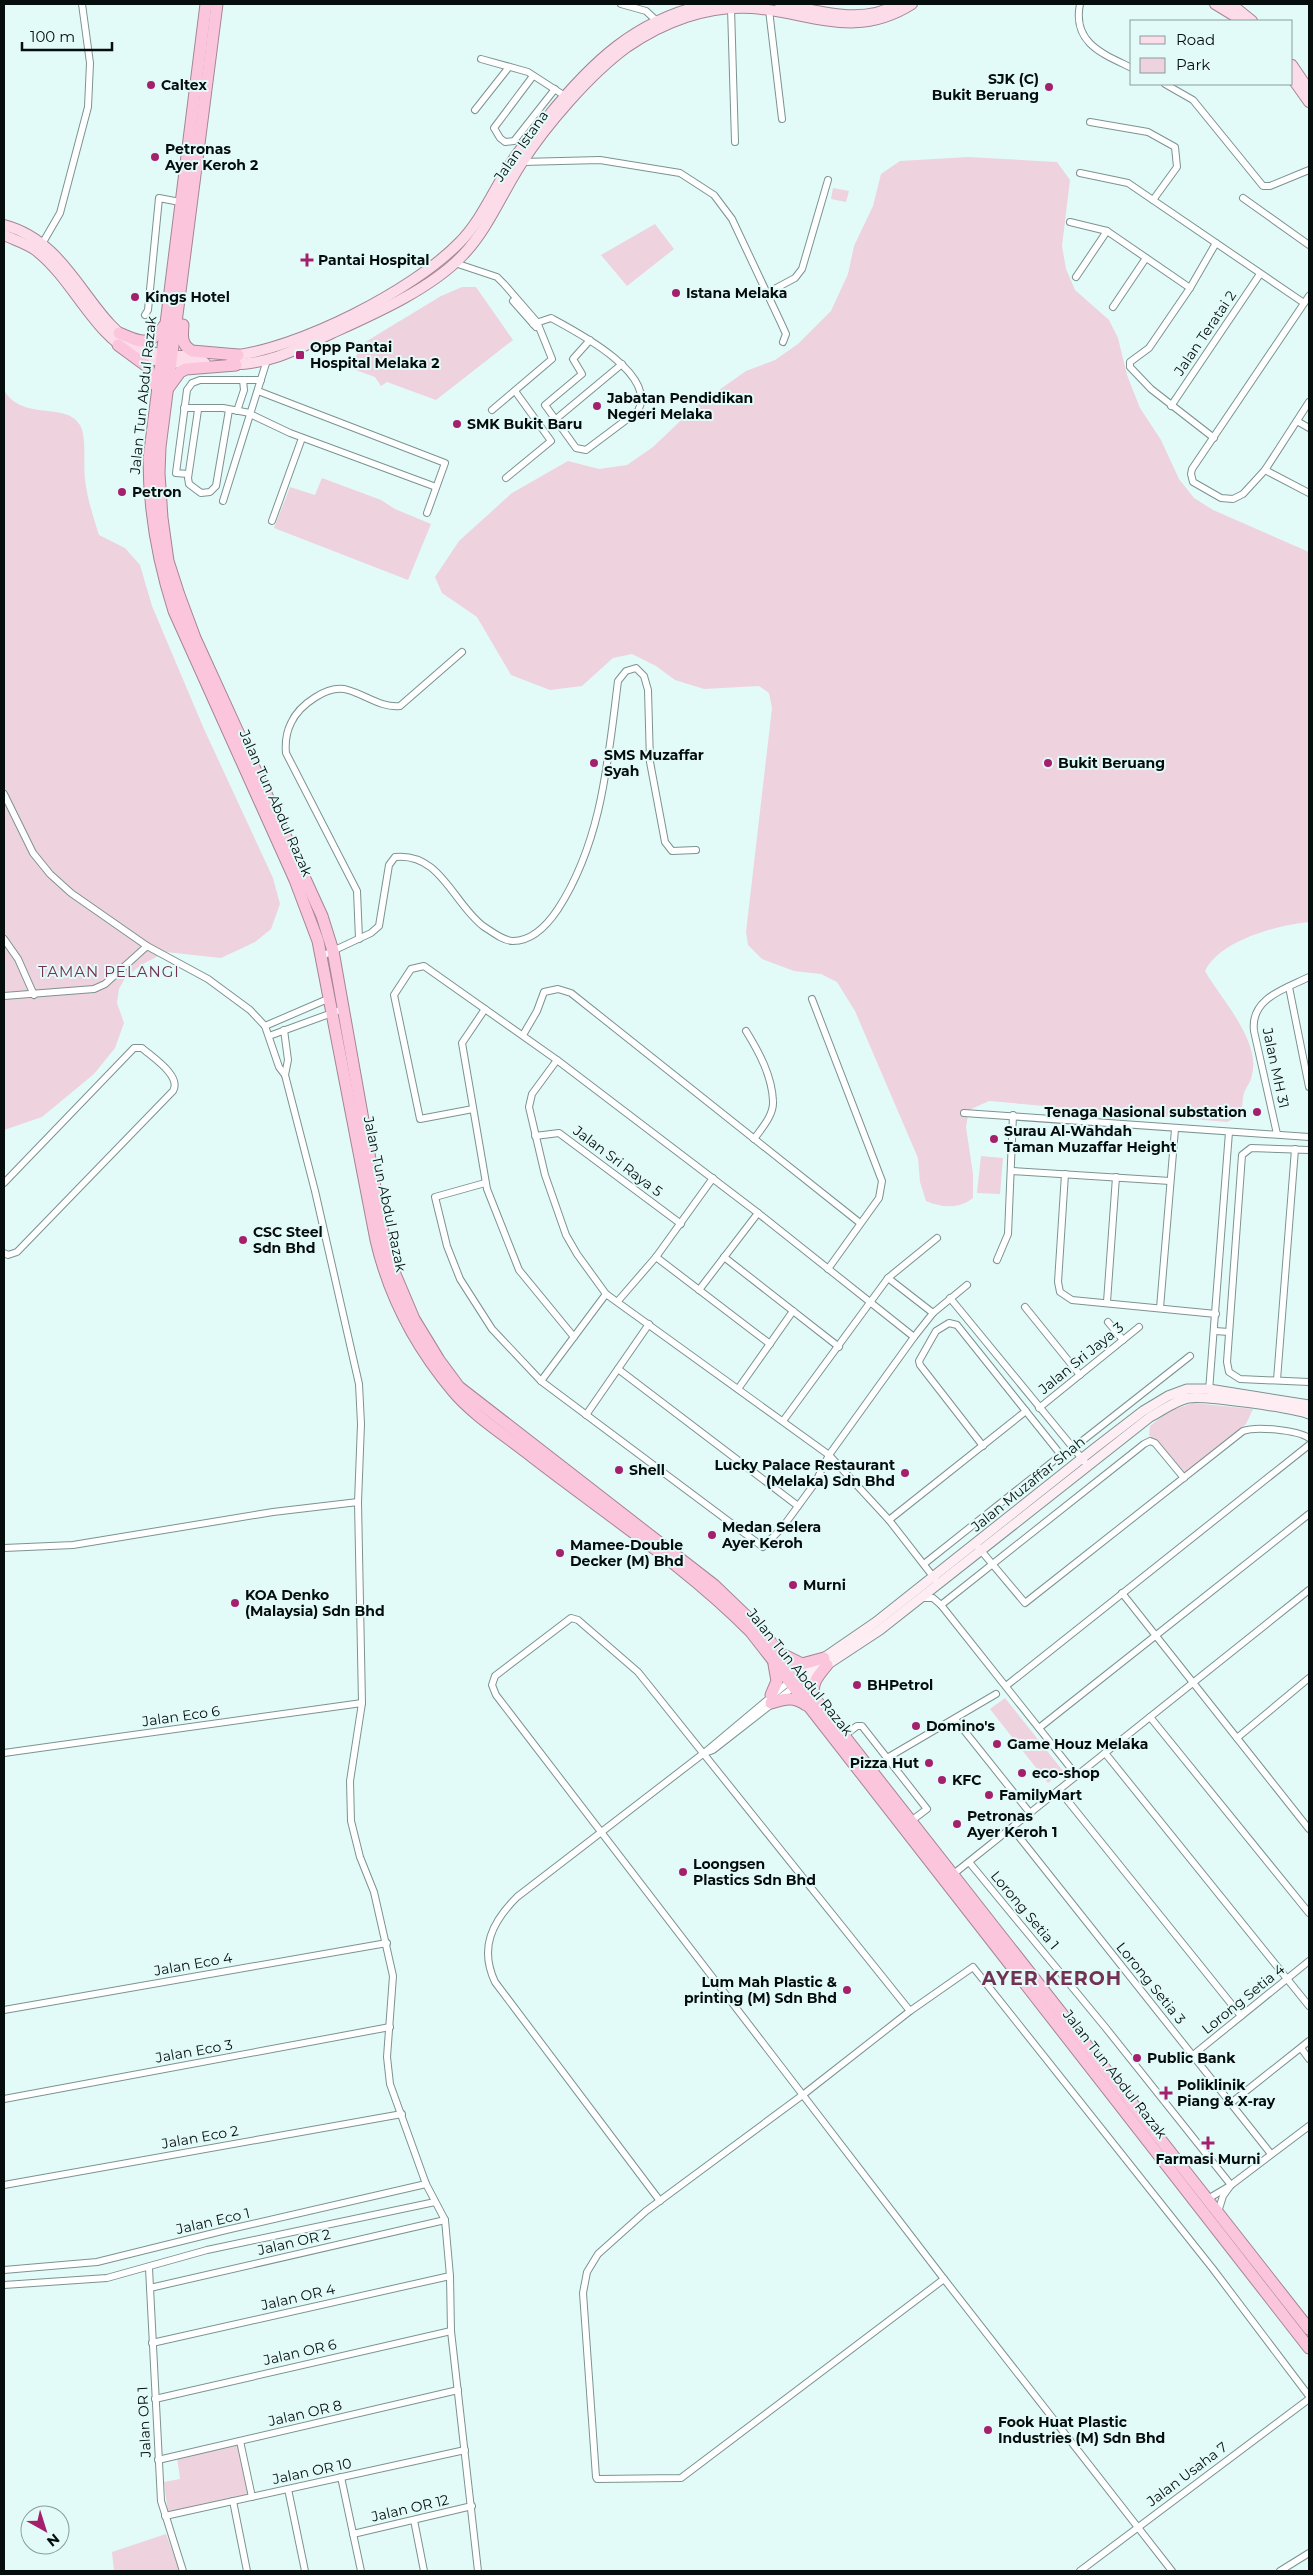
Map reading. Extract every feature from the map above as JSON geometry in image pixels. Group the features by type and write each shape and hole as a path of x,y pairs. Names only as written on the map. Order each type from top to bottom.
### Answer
{"highway":[{"name":"Jalan Tun Abdul Razak","path":"166,358 165,325 206,4"},
{"name":"Jalan Tun Abdul Razak","path":"217,4 186,256 166,358 162,393 159,473 162,518 168,561 195,638 322,916 333,951 338,1011 382,1266 396,1304 432,1364 454,1393 488,1422 728,1608 772,1658 816,1700 845,1735 911,1821 949,1878"},
{"path":"186,256 183,343 192,352 237,360"},
{"path":"118,339 147,342 158,335 165,325"},
{"path":"118,339 148,367 162,393 180,372 186,369 237,360"},
{"name":"Jalan Tun Abdul Razak","path":"162,393 149,459 149,494 153,530 163,574 174,611 195,661 295,880 336,996"},
{"name":"Jalan Tun Abdul Razak","path":"338,1011 384,1238 402,1294 439,1360 466,1392 729,1597 775,1646 818,1716 949,1878 1203,2202 1309,2348"},
{"path":"775,1646 798,1664 826,1662"},
{"path":"772,1658 778,1676 771,1699 797,1699 818,1716"},
{"path":"816,1700 813,1685 826,1662"},
{"name":"Jalan Tun Abdul Razak","path":"1203,2202 1218,2214 1309,2329"}],"main road":[{"name":"Jalan Istana","path":"237,360 306,334 382,298 411,281 459,243 565,96 596,62 633,34 709,4"},
{"path":"780,4 856,16 875,14 898,4"},
{"name":"Jalan Istana","path":"118,339 138,355 166,358 267,360 352,324 424,285 455,263 478,236 518,160 568,104 601,68 659,24 696,14 731,8 770,10 859,24 890,16 912,4"},
{"path":"1215,4 1241,20"},
{"path":"1232,4 1251,20"},
{"path":"1293,66 1309,90"},
{"path":"1293,79 1309,102"},
{"path":"411,281 431,274 445,263 455,263 456,253 472,233 478,217"},
{"path":"4,225 42,244 64,264 118,339"},
{"path":"4,235 37,250 118,339"},
{"name":"Jalan Muzaffar Shah","path":"979,1548 1082,1459 1144,1411 1168,1396 1187,1389 1309,1414"},
{"name":"Jalan Muzaffar Shah","path":"826,1662 876,1622 979,1548 1158,1412 1188,1398 1209,1393 1309,1405"},
{"name":"Jalan Muzaffar Shah","path":"796,1681 880,1630 919,1599 936,1580"}],"street":[{"path":"42,244 60,213 88,107 90,63 82,4"},
{"path":"621,4 646,11 659,24"},
{"path":"1080,4 1080,21 1090,45 1099,53 1130,67"},
{"path":"731,8 735,142"},
{"path":"770,10 782,120"},
{"path":"481,58 534,76 565,96"},
{"path":"475,110 509,67"},
{"path":"534,76 494,128 500,138 508,143 514,141 555,90"},
{"path":"1166,85 1194,100 1263,186 1270,186 1309,170"},
{"path":"1090,122 1148,132 1175,147 1177,167 1153,200"},
{"path":"518,160 600,160 680,173 714,195 732,220 767,293 786,334 783,342"},
{"path":"1080,173 1128,183 1304,302"},
{"path":"767,293 795,278 802,269 828,180"},
{"path":"145,315 148,310 159,198 180,202"},
{"path":"1243,198 1309,245"},
{"path":"1070,222 1107,231 1190,288"},
{"path":"1076,277 1107,231"},
{"path":"1214,438 1171,406 1137,376 1130,367 1130,362 1149,348 1190,288 1216,243"},
{"path":"1114,306 1146,258"},
{"path":"455,263 488,276 501,287 536,325 552,359 492,410"},
{"name":"Jalan Teratai 2","path":"1171,406 1260,274"},
{"path":"1309,296 1190,474 1193,482 1205,491 1221,498 1238,497 1265,470 1309,402"},
{"path":"536,325 551,318 590,340 622,364 640,389 643,403 638,411 586,450 581,451 576,448 545,405 582,374 573,358 590,340"},
{"path":"223,501 267,360"},
{"path":"556,419 622,364"},
{"path":"188,474 176,473 187,390 192,383 200,380 261,380"},
{"path":"236,411 244,390 243,380"},
{"path":"258,391 445,463 427,513"},
{"path":"506,478 551,441 515,391"},
{"path":"184,408 198,410 208,408 250,414 302,438 436,487"},
{"path":"198,410 188,474 189,484 195,490 201,492 214,489 220,470 229,410"},
{"path":"1297,421 1309,428"},
{"path":"272,520 302,438"},
{"path":"1265,470 1309,493"},
{"path":"359,938 357,891 286,753 287,731 291,721 308,703 325,693 339,688 384,705 400,706 462,652"},
{"path":"322,956 375,930 381,922 389,865 395,857 409,855 430,866 481,924 512,942 528,938 549,922 570,890 594,834 606,780 618,681 626,671 636,668 644,676 648,690 650,762 665,842 672,851 696,850"},
{"path":"4,794 33,854 50,874 71,892 147,946 232,995 265,1026 270,1036 279,1067 285,1075 315,1191 359,1384 361,1424 358,1502 362,1703 350,1781 352,1821 360,1857 374,1892 393,1976 388,2070 390,2084 426,2184 445,2220 450,2276 451,2331 478,2571"},
{"path":"4,940 18,959 34,995"},
{"path":"4,996 94,989 105,984 147,946"},
{"path":"473,1109 420,1119 394,995 411,969 424,966 558,1060 758,1213 914,1337"},
{"name":"Jalan MH 31","path":"1278,1134 1253,1023 1254,1016 1262,1003 1309,977"},
{"path":"1289,987 1309,1087"},
{"path":"523,1035 537,1011 544,992 558,989 571,993 860,1223"},
{"path":"265,1026 336,996"},
{"path":"812,999 882,1181 879,1198 828,1269"},
{"path":"485,1009 462,1043 485,1183 519,1270 574,1337"},
{"path":"270,1036 338,1011"},
{"path":"284,1030 288,1060 285,1075"},
{"path":"746,1031 763,1059 774,1102 768,1122 754,1139"},
{"path":"4,1183 134,1048 142,1048 174,1078 176,1086 173,1091 17,1252 8,1255 4,1253"},
{"path":"558,1060 532,1094 529,1107 544,1175 566,1235 606,1294 829,1455 889,1520 936,1580"},
{"path":"964,1113 1309,1137"},
{"path":"997,1260 1008,1234 1013,1115"},
{"path":"1160,1308 1175,1129"},
{"path":"1209,1393 1216,1322 1229,1132"},
{"name":"Jalan Sri Raya 5","path":"535,1136 559,1133 681,1224"},
{"path":"1309,1150 1251,1148 1242,1155 1227,1362 1232,1375 1240,1379 1309,1382"},
{"path":"1277,1380 1295,1149"},
{"path":"1012,1171 1170,1181"},
{"path":"1065,1174 1058,1287 1067,1298 1216,1314"},
{"path":"618,1301 656,1257 712,1178"},
{"path":"1107,1302 1116,1178"},
{"path":"485,1183 435,1197 447,1246 460,1279 492,1329 540,1381 759,1545 767,1545 798,1506 815,1483 829,1455 933,1313 967,1285"},
{"path":"699,1290 758,1213"},
{"path":"783,1421 888,1278 937,1238"},
{"path":"656,1257 770,1344"},
{"path":"724,1257 838,1347"},
{"path":"888,1278 933,1313"},
{"path":"540,1381 606,1294"},
{"path":"950,1298 1072,1449 1088,1466"},
{"path":"1025,1307 1080,1375"},
{"path":"738,1389 793,1312"},
{"path":"1108,1322 1123,1340"},
{"path":"1216,1322 1230,1323"},
{"path":"924,1564 1061,1455 957,1325 949,1323 940,1328 919,1361 920,1365 983,1446"},
{"path":"586,1414 649,1324"},
{"name":"Jalan Sri Jaya 3","path":"1039,1408 1139,1327"},
{"path":"1215,1332 1229,1332"},
{"path":"1072,1449 1190,1356"},
{"path":"618,1369 798,1506"},
{"path":"889,1520 1026,1411"},
{"path":"979,1548 1025,1603 1243,1431 1248,1429 1303,1433 1309,1438"},
{"path":"941,1604 1144,1444 1154,1443 1184,1478"},
{"path":"1006,1686 1309,1445"},
{"path":"4,1548 73,1544 273,1512 358,1502"},
{"path":"1039,1728 1309,1514"},
{"path":"949,1878 1309,1590"},
{"path":"1122,1593 1309,1829"},
{"path":"919,1599 933,1598 941,1604 1077,1776"},
{"path":"910,2011 638,1672 578,1620 570,1618 494,1676 492,1685 496,1695 1136,2528 1172,2571"},
{"path":"1237,1738 1309,1678"},
{"path":"660,2200 495,1982 489,1968 489,1944 494,1926 504,1910 517,1897 796,1681"},
{"path":"887,1758 955,1720 996,1694"},
{"name":"Jalan Eco 6","path":"4,1753 362,1703"},
{"path":"1150,1717 1309,1913"},
{"path":"955,1720 1030,1813"},
{"path":"845,1735 857,1726 862,1726 927,1809 911,1821"},
{"path":"1105,1753 1309,2006"},
{"path":"1059,1790 1242,2016"},
{"name":"Lorong Setia 3","path":"1012,1828 1271,2154"},
{"name":"Lorong Setia 1","path":"969,1862 1106,2027 1231,2185"},
{"name":"Jalan Eco 4","path":"4,2010 387,1943"},
{"name":"Lorong Setia 4","path":"1193,2056 1309,1961"},
{"path":"944,2279 682,2478 597,2479 595,2473 584,2315 584,2283 586,2272 598,2254 660,2200 804,2094 910,2011 973,1967 1213,2269 1309,2397"},
{"name":"Jalan Eco 3","path":"4,2098 390,2027"},
{"path":"1231,2103 1309,2042"},
{"path":"1301,2048 1309,2059"},
{"name":"Jalan Eco 2","path":"4,2185 402,2114"},
{"path":"1203,2202 1231,2185 1309,2126"},
{"name":"Jalan Eco 1","path":"4,2270 97,2262 426,2184"},
{"path":"1218,2214 1220,2202 1231,2185"},
{"path":"4,2285 107,2278 149,2268 207,2250 435,2202"},
{"name":"Jalan OR 2","path":"150,2288 445,2220"},
{"name":"Jalan OR 1","path":"149,2268 158,2460 165,2516 183,2571"},
{"name":"Jalan OR 4","path":"152,2343 450,2276"},
{"name":"Jalan OR 6","path":"155,2399 451,2331"},
{"name":"Jalan OR 8","path":"158,2460 458,2390"},
{"name":"Jalan Usaha 7","path":"1080,2571 1309,2397"},
{"path":"240,2441 252,2497"},
{"name":"Jalan OR 10","path":"165,2516 465,2450"},
{"path":"341,2477 361,2571"},
{"path":"288,2489 305,2571"},
{"path":"233,2501 247,2571"},
{"name":"Jalan OR 12","path":"353,2534 472,2506"},
{"path":"414,2520 424,2571"},
{"path":"1280,2571 1309,2553"}],"green space":[{"path":"968,157 1057,162 1070,180 1062,246 1066,269 1075,290 1109,320 1118,338 1127,375 1140,408 1161,440 1179,479 1194,498 1213,510 1309,552 1309,922 1266,931 1236,943 1213,960 1205,971 1238,1021 1251,1048 1252,1075 1244,1093 1240,1116 1227,1122 989,1101 969,1110 966,1127 973,1174 973,1198 956,1206 944,1206 926,1201 920,1182 918,1158 855,1011 837,982 821,974 794,971 762,959 748,945 746,932 772,708 769,693 759,686 704,689 675,680 656,666 632,654 613,658 582,686 550,690 511,675 477,617 442,593 435,577 459,541 512,493 568,461 599,469 627,465 653,447 695,407 746,371 775,360 798,344 831,311 848,274 854,246 873,206 881,174 900,161"},
{"path":"833,188 849,191 846,202 831,199"},
{"path":"655,224 674,249 627,286 601,255"},
{"path":"462,287 476,287 513,340 436,400 387,382 381,386 375,377 350,368 362,344 441,296"},
{"path":"4,390 12,400 22,406 65,414 73,418 80,425 83,436 86,486 90,507 99,535 125,548 140,565 152,606 204,729 273,878 280,904 271,929 255,942 221,958 166,952 141,965 125,978 119,989 117,1003 124,1023 115,1048 94,1074 42,1117 4,1130"},
{"path":"322,478 381,500 395,509 431,524 408,580 274,528 290,487 315,495"},
{"path":"981,1156 1003,1158 1000,1194 977,1193"},
{"path":"1193,1403 1253,1409 1246,1424 1183,1474 1149,1435 1150,1426 1169,1411"},
{"path":"1005,1698 1063,1771 1048,1783 990,1709"},
{"path":"239,2445 248,2496 168,2513 164,2482 180,2479 177,2457"},
{"path":"166,2534 180,2571 114,2571 112,2552"}],"place":[{"name":"Caltex","path":"151,85"},
{"name":"SJK (C) Bukit Beruang","path":"1049,87"},
{"name":"Petronas Ayer Keroh 2","path":"155,157"},
{"name":"Pantai Hospital","path":"307,260"},
{"name":"Istana Melaka","path":"676,293"},
{"name":"Kings Hotel","path":"135,297"},
{"name":"Opp Pantai Hospital Melaka 2","path":"300,355"},
{"name":"Jabatan Pendidikan Negeri Melaka","path":"597,406"},
{"name":"SMK Bukit Baru","path":"457,424"},
{"name":"Petron","path":"122,492"},
{"name":"SMS Muzaffar Syah","path":"594,763"},
{"name":"Bukit Beruang","path":"1048,763"},
{"name":"Tenaga Nasional substation","path":"1257,1112"},
{"name":"Surau Al-Wahdah Taman Muzaffar Height","path":"994,1139"},
{"name":"CSC Steel Sdn Bhd","path":"243,1240"},
{"name":"Shell","path":"619,1470"},
{"name":"Lucky Palace Restaurant (Melaka) Sdn Bhd","path":"905,1473"},
{"name":"Medan Selera Ayer Keroh","path":"712,1535"},
{"name":"Mamee-Double Decker (M) Bhd","path":"560,1553"},
{"name":"Murni","path":"793,1585"},
{"name":"KOA Denko (Malaysia) Sdn Bhd","path":"235,1603"},
{"name":"BHPetrol","path":"857,1685"},
{"name":"Domino's","path":"916,1726"},
{"name":"Game Houz Melaka","path":"997,1744"},
{"name":"Pizza Hut","path":"929,1763"},
{"name":"eco-shop","path":"1022,1773"},
{"name":"KFC","path":"942,1780"},
{"name":"FamilyMart","path":"989,1795"},
{"name":"Petronas Ayer Keroh 1","path":"957,1824"},
{"name":"Loongsen Plastics Sdn Bhd","path":"683,1872"},
{"name":"Lum Mah Plastic & printing (M) Sdn Bhd","path":"847,1990"},
{"name":"Public Bank","path":"1137,2058"},
{"name":"Poliklinik Piang & X-ray","path":"1166,2093"},
{"name":"Farmasi Murni","path":"1208,2143"},
{"name":"Fook Huat Plastic Industries (M) Sdn Bhd","path":"988,2430"}],"district":[{"name":"TAMAN PELANGI","path":"109,972"},
{"name":"AYER KEROH","path":"1052,1978"}]}
